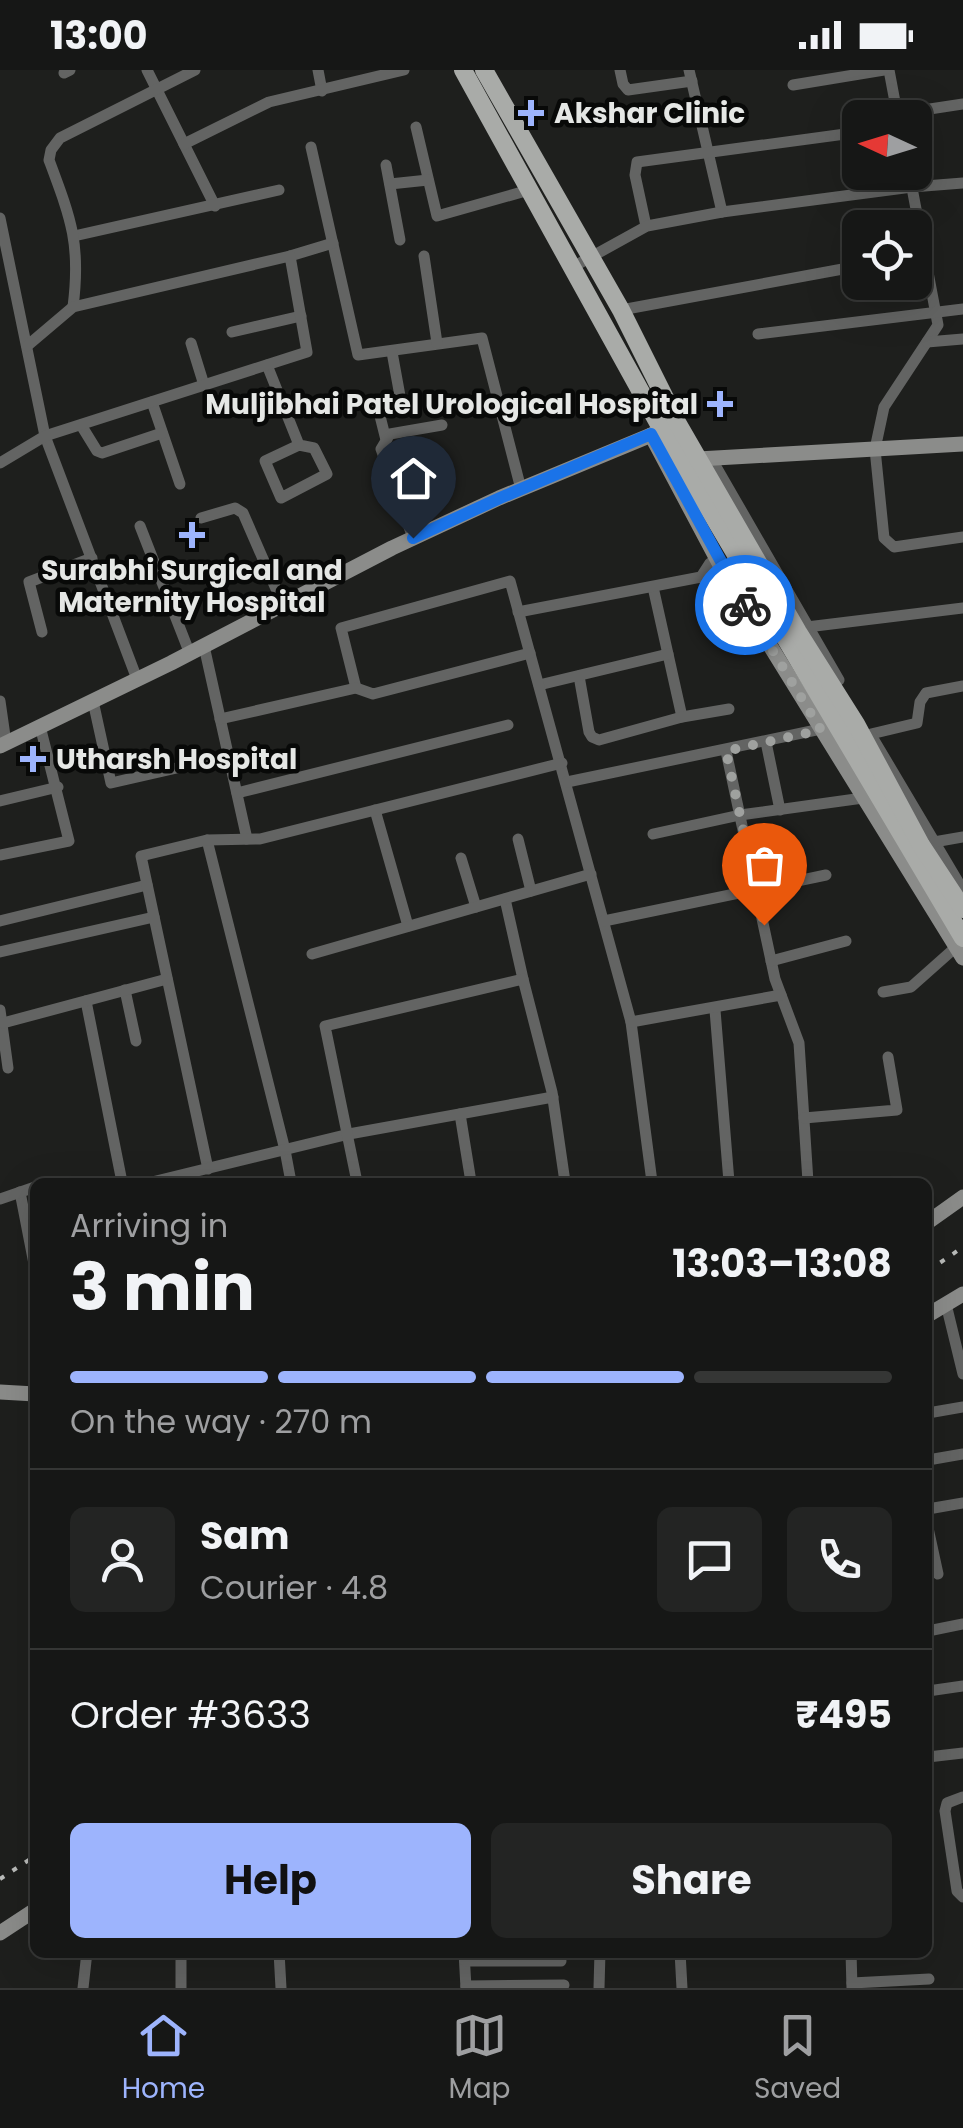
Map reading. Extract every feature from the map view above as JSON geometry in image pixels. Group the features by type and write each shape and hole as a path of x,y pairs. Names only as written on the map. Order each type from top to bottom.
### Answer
{"main road":[{"path":"463,70 714,521 961,948"},
{"path":"487,71 621,310 719,563 961,948"},
{"path":"664,429 704,458 798,632 856,724 921,845 963,909"},
{"path":"3,744 138,680 413,538 664,429"},
{"path":"704,458 963,444"},
{"path":"932,1219 963,1198"},
{"path":"932,1313 963,1294"},
{"path":"0,1392 30,1394"},
{"path":"0,1933 30,1913"}],"street":[{"path":"147,70 215,206"},
{"path":"74,307 78,266 74,236 49,160 51,150 60,138 195,70"},
{"path":"318,70 322,91"},
{"path":"184,144 270,102 404,70"},
{"path":"620,70 628,90 690,76 722,212"},
{"path":"793,85 886,70 894,100"},
{"path":"932,110 963,104"},
{"path":"416,127 437,216 529,190"},
{"path":"646,226 635,175 637,162 842,134"},
{"path":"311,147 358,355 482,338 521,488"},
{"path":"386,165 400,240"},
{"path":"390,184 428,180"},
{"path":"932,185 963,183"},
{"path":"74,236 279,190"},
{"path":"572,268 646,226 889,190"},
{"path":"913,190 938,325 884,408 875,449 884,538 894,547 963,538"},
{"path":"0,218 45,436 138,680"},
{"path":"26,346 74,307 333,243"},
{"path":"0,464 45,436 307,352 290,256"},
{"path":"424,256 438,343"},
{"path":"621,310 842,269"},
{"path":"0,301 16,297"},
{"path":"758,334 963,309"},
{"path":"232,332 301,316"},
{"path":"927,342 963,339"},
{"path":"191,344 204,385"},
{"path":"386,440 378,408 400,396 392,352"},
{"path":"266,365 299,445"},
{"path":"152,402 180,484"},
{"path":"413,538 381,449 390,434 442,424"},
{"path":"81,425 96,451 102,453 162,433"},
{"path":"299,445 314,448 327,474 282,498 265,461 299,445"},
{"path":"704,458 961,883"},
{"path":"201,518 235,508 243,514 282,604"},
{"path":"140,526 197,650 220,719 247,839"},
{"path":"42,632 29,582 92,558"},
{"path":"518,612 701,578 710,563 719,563"},
{"path":"356,688 341,628 510,581 631,1022 651,1178"},
{"path":"653,587 682,717"},
{"path":"807,627 963,608"},
{"path":"220,719 356,688 373,694 530,653"},
{"path":"539,685 668,654"},
{"path":"579,676 592,737 600,740 682,717 729,709"},
{"path":"871,734 917,722 920,702 926,693 963,686"},
{"path":"0,701 3,744"},
{"path":"93,701 111,783 228,756"},
{"path":"237,792 508,725"},
{"path":"0,855 70,841 40,726"},
{"path":"567,782 821,730"},
{"path":"766,742 780,810"},
{"path":"726,751 771,961 799,1043 808,1178"},
{"path":"208,1168 141,856 207,840 260,839 562,763"},
{"path":"0,800 58,788"},
{"path":"653,834 740,816 864,798"},
{"path":"375,810 408,926"},
{"path":"934,842 963,837"},
{"path":"518,839 532,891"},
{"path":"207,840 286,1150 290,1178"},
{"path":"461,858 476,907"},
{"path":"312,954 591,874"},
{"path":"604,921 826,874"},
{"path":"0,921 148,884"},
{"path":"505,898 553,1097 564,1178"},
{"path":"0,952 154,917"},
{"path":"771,961 846,941"},
{"path":"883,992 910,987 961,948"},
{"path":"8,1068 1,1017 86,1001 167,979"},
{"path":"356,1178 325,1026 523,979"},
{"path":"125,990 136,1041"},
{"path":"631,1022 781,996"},
{"path":"86,1001 121,1178"},
{"path":"715,1010 730,1178"},
{"path":"804,1118 897,1110 888,1057"},
{"path":"176,1178 349,1134 553,1097"},
{"path":"460,1114 470,1178"},
{"path":"0,1199 30,1189"},
{"path":"20,1192 30,1243"},
{"path":"946,1304 957,1323 963,1374"},
{"path":"932,1412 963,1408"},
{"path":"932,1459 963,1454"},
{"path":"932,1508 963,1503"},
{"path":"932,1546 938,1574"},
{"path":"932,1630 963,1624"},
{"path":"932,1690 963,1686"},
{"path":"932,1757 963,1753"},
{"path":"963,1797 947,1803 946,1811 957,1891 963,1897"},
{"path":"83,1988 86,1958"},
{"path":"181,1958 181,1988"},
{"path":"280,1958 281,1988"},
{"path":"464,1958 466,1987 564,1985"},
{"path":"488,1958 560,1961"},
{"path":"599,1988 600,1958"},
{"path":"680,1958 682,1988"},
{"path":"851,1958 852,1985 929,1980"}],"railway":[{"path":"932,1268 963,1247"},
{"path":"0,1879 30,1859"}],"way so far":[{"path":"745,605 821,730 726,751 764,925"}],"place":[{"name":"Akshar Clinic","path":"531,113"},
{"name":"Muljibhai Patel Urological Hospital","path":"720,404"},
{"name":"Surabhi Surgical and Maternity Hospital","path":"192,535"},
{"name":"Utharsh Hospital","path":"33,759"}],"route":[{"path":"413,538 651,434 745,605"}]}
